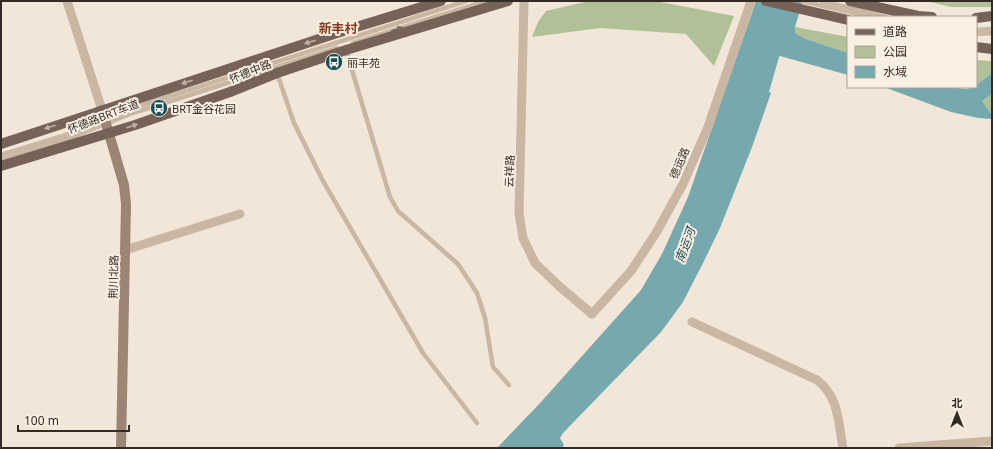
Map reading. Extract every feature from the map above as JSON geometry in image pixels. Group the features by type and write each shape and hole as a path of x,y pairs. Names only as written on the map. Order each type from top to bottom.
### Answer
{"main road":[{"name":"怀德中路","path":"1,166 105,122 340,32 441,1"},
{"name":"怀德中路","path":"1,144 105,122 230,92 277,73 346,50 508,1"},
{"path":"766,1 813,7 847,20"},
{"path":"850,1 918,16"},
{"path":"977,18 992,17"},
{"path":"977,43 992,42"},
{"path":"977,46 992,49"}],"street":[{"path":"67,1 105,122"},
{"name":"云祥路","path":"524,1 520,213 524,238 535,263 592,314"},
{"name":"德运路","path":"592,314 631,271 656,233 683,184 708,127 750,1"},
{"name":"荆川北路","path":"105,122 124,185 126,204 121,448"},
{"path":"125,250 240,214"},
{"path":"692,322 824,385 834,400 843,448"},
{"path":"899,448 992,441"}],"lane":[{"name":"怀德路BRT车道","path":"1,160 70,138 130,109 466,1"},
{"name":"怀德路BRT车道","path":"1,155 486,1"},
{"path":"802,1 813,7 864,16"},
{"path":"822,1 881,16"},
{"path":"977,30 992,29"},
{"path":"977,34 992,33"},
{"path":"346,50 390,197 398,211 458,264 477,293 485,318 491,358 494,367 509,385"},
{"path":"277,73 294,123 323,181 423,354 477,422"}],"green space":[{"path":"589,1 655,1 734,16 714,66 686,34 600,28 532,37 538,22 546,11"},
{"path":"926,1 992,1 992,7 951,7"},
{"path":"795,27 847,37 847,53 806,39 795,33"},
{"path":"977,60 992,61 992,73 977,84"},
{"path":"992,94 992,115 982,101"}],"water":[{"name":"南运河","path":"756,1 803,1 795,27 795,33 806,39 847,53 847,75 780,56 779,57 769,92 771,93 752,147 720,228 683,302 661,332 563,433 560,438 564,445 562,448 497,448 541,402 641,290 662,254 688,197"},
{"path":"992,73 992,94 982,101 992,115 992,119 978,118 951,112 887,88 966,89 977,88 977,84"}],"place":[{"name":"丽丰苑","path":"334,62"},
{"name":"BRT金谷花园","path":"159,108"}],"district":[{"name":"新丰村","path":"338,28"}]}
